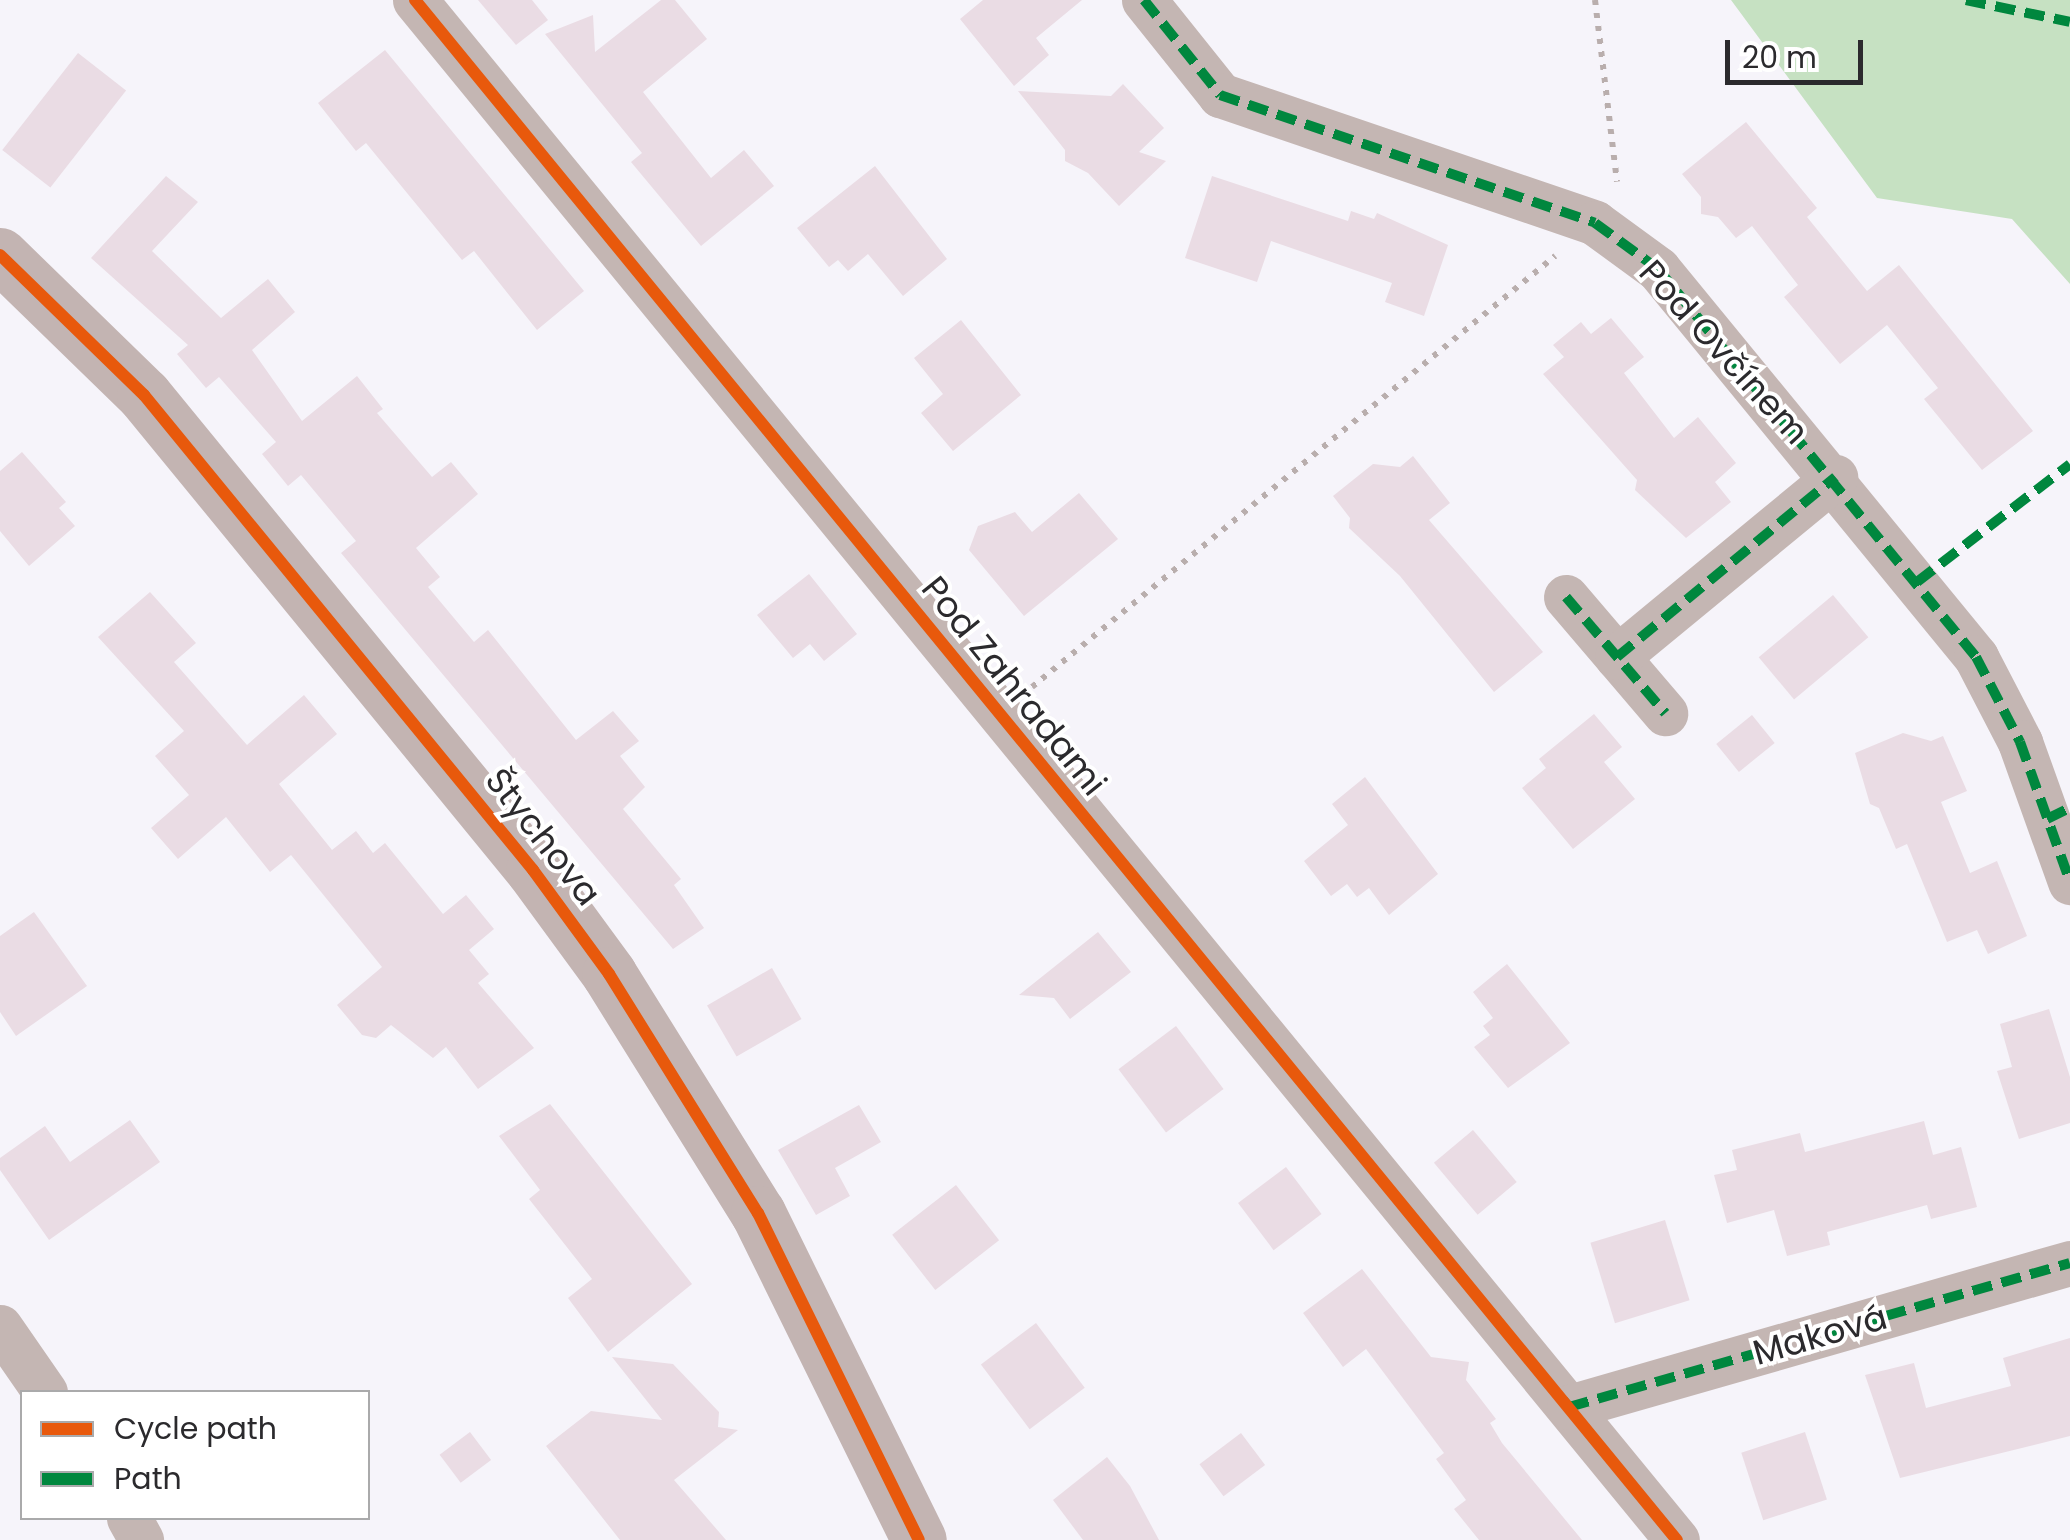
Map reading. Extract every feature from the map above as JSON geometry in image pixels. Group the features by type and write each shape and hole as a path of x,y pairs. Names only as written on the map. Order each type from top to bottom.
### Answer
{"street":[{"name":"Pod Zahradami","path":"415,0 1678,1540"},
{"name":"Pod Ovčínem","path":"1144,0 1220,95 1595,223 1658,269 1835,477 1976,657 2020,742 2070,882"},
{"name":"Štychova","path":"0,254 144,394 533,870 609,974 758,1213 919,1540"},
{"path":"1617,657 1835,477"},
{"path":"1566,597 1665,713"},
{"name":"Maková","path":"1569,1407 2070,1264"},
{"path":"0,1326 44,1390"}],"path":[{"path":"999,715 1595,223 1619,197 1596,0"}],"green space":[{"path":"1731,0 2070,0 2070,284 2012,219 1877,198"}],"building":[{"path":"478,0 532,0 548,20 516,45"},
{"path":"661,0 675,0 707,39 643,92 711,178 744,150 774,186 701,246 631,162 642,153 545,34 593,15 595,52"},
{"path":"983,0 1082,0 1036,38 1049,55 1014,86 960,19"},
{"path":"385,50 584,291 537,330 474,251 462,260 366,143 356,151 318,103"},
{"path":"78,53 126,91 50,187 2,150"},
{"path":"1123,84 1164,128 1139,152 1166,161 1119,206 1088,173 1065,161 1065,150 1018,91 1111,96"},
{"path":"1746,122 1817,208 1807,217 1867,291 1899,265 2033,431 1982,470 1924,399 1938,388 1887,325 1840,364 1784,297 1798,285 1752,226 1736,238 1718,217 1701,214 1701,197 1682,174"},
{"path":"875,166 947,259 903,296 868,254 848,271 838,260 829,267 797,228"},
{"path":"166,176 198,202 152,251 221,318 268,279 295,312 252,350 302,421 357,376 383,409 377,413 432,477 451,462 478,494 416,548 440,577 428,587 474,642 488,630 576,740 613,711 639,741 620,756 645,787 623,809 681,879 674,885 704,928 673,949 341,553 356,541 301,475 288,486 262,454 276,442 219,377 206,388 177,354 188,345 91,258"},
{"path":"1212,176 1348,221 1351,211 1374,219 1377,213 1448,245 1424,316 1385,302 1392,283 1271,241 1257,282 1185,258"},
{"path":"1611,318 1644,357 1624,373 1674,438 1698,417 1736,463 1715,482 1731,502 1686,538 1635,490 1637,480 1543,374 1564,357 1553,345 1581,322 1591,334"},
{"path":"961,320 1021,395 953,451 921,413 943,394 914,358"},
{"path":"22,452 66,502 59,508 75,526 29,566 0,531 0,471"},
{"path":"1413,456 1450,503 1429,520 1543,652 1494,692 1400,576 1349,528 1350,518 1333,496 1373,464 1400,467"},
{"path":"1079,493 1118,539 1024,616 969,550 978,526 1015,512 1032,532"},
{"path":"809,574 857,634 824,661 810,644 793,658 757,615"},
{"path":"150,592 196,643 174,662 247,745 304,695 337,734 279,784 332,850 356,831 373,853 385,843 443,914 466,895 494,929 469,950 489,974 478,983 534,1048 478,1089 446,1047 433,1058 391,1025 376,1038 362,1035 337,1005 382,967 291,855 270,872 226,817 178,859 151,828 189,795 155,756 184,731 98,637"},
{"path":"1833,595 1868,637 1794,699 1759,657"},
{"path":"1594,714 1622,747 1604,762 1635,799 1573,849 1522,788 1546,768 1539,759"},
{"path":"1752,715 1775,743 1739,772 1716,744"},
{"path":"1903,733 1931,741 1943,736 1967,791 1941,802 1970,873 1997,861 2027,936 1988,954 1977,930 1947,942 1907,844 1896,849 1879,808 1870,804 1855,753"},
{"path":"1365,777 1438,874 1389,915 1369,888 1357,897 1347,884 1331,896 1304,861 1348,825 1332,804"},
{"path":"34,912 87,986 16,1036 0,1012 0,936"},
{"path":"1098,932 1131,972 1070,1019 1054,998 1019,995"},
{"path":"1507,964 1570,1043 1508,1088 1474,1047 1490,1035 1483,1026 1493,1018 1473,992"},
{"path":"772,968 802,1019 737,1057 707,1005"},
{"path":"2049,1009 2070,1077 2070,1123 2019,1139 1997,1071 2012,1067 2000,1024"},
{"path":"1176,1026 1224,1089 1166,1132 1118,1069"},
{"path":"550,1104 692,1284 608,1352 568,1298 592,1279 529,1199 540,1190 499,1136"},
{"path":"859,1105 881,1142 835,1168 850,1196 816,1215 778,1150"},
{"path":"130,1120 160,1162 49,1240 0,1170 0,1158 45,1126 70,1162"},
{"path":"1924,1121 1933,1155 1961,1147 1977,1207 1931,1219 1927,1205 1827,1232 1830,1245 1787,1256 1774,1210 1727,1223 1714,1175 1737,1170 1732,1150 1800,1133 1805,1152"},
{"path":"1473,1130 1517,1182 1478,1215 1434,1163"},
{"path":"1286,1167 1322,1214 1274,1250 1238,1203"},
{"path":"956,1185 999,1240 935,1290 892,1235"},
{"path":"1665,1220 1690,1300 1615,1323 1590,1243"},
{"path":"1362,1269 1431,1357 1469,1362 1466,1380 1496,1419 1490,1423 1502,1443 1582,1540 1479,1540 1454,1509 1466,1500 1436,1459 1444,1453 1366,1349 1343,1367 1303,1313"},
{"path":"1036,1323 1085,1388 1030,1429 981,1365"},
{"path":"2070,1338 2070,1436 1900,1478 1865,1375 1914,1363 1926,1408 2011,1386 2003,1358"},
{"path":"612,1357 673,1364 719,1412 718,1427 738,1430 674,1480 726,1540 620,1540 546,1446 591,1411 662,1420"},
{"path":"470,1432 491,1460 461,1483 440,1455"},
{"path":"1805,1432 1827,1500 1763,1520 1741,1453"},
{"path":"1241,1433 1265,1465 1224,1496 1199,1464"},
{"path":"1107,1457 1130,1486 1159,1540 1083,1540 1053,1500"}],"marked path":[{"path":"1144,0 1220,95 1595,223 1658,269 1976,657 2020,742 2070,882"},
{"path":"1966,0 2070,22"},
{"path":"1917,582 2070,464"},
{"path":"1617,657 1835,477"},
{"path":"1566,597 1665,713"},
{"path":"2047,819 2070,808"},
{"path":"1563,1400 1569,1407 2070,1263"}],"cycle path":[{"path":"415,0 1677,1540"},
{"path":"0,255 144,395 533,870 609,974 758,1213 919,1540"}]}
